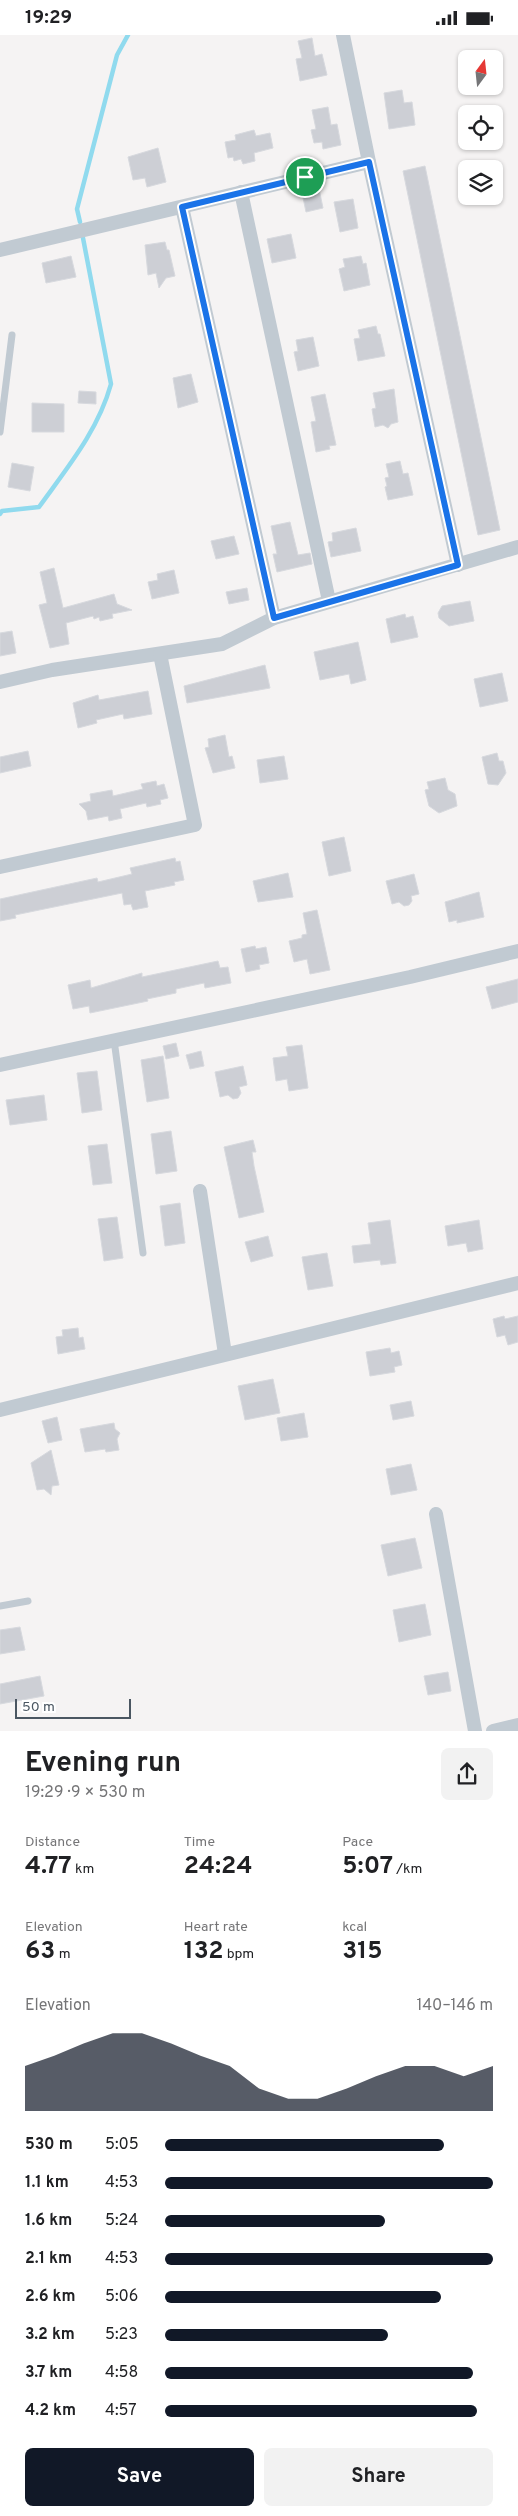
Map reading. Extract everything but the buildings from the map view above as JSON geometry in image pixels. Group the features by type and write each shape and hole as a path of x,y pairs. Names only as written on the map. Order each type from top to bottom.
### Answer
{"street":[{"path":"343,35 369,162 458,565"},
{"path":"0,250 369,162"},
{"path":"241,193 330,601"},
{"path":"182,207 274,618"},
{"path":"0,682 52,670 222,644 274,618 518,547"},
{"path":"0,867 195,825 160,654"},
{"path":"0,1065 518,951"},
{"path":"200,1191 225,1354"},
{"path":"0,1410 518,1283"},
{"path":"436,1515 476,1731"},
{"path":"493,1731 518,1725"}],"lane":[{"path":"0,432 12,335"},
{"path":"114,1041 143,1253"},
{"path":"0,1606 28,1601"}],"waterway":[{"path":"80,222 77,209 117,55 128,35"},
{"path":"0,514 2,511 39,507 90,433 111,384 83,238"}],"route":[{"path":"369,162 458,565 274,618 182,207 305,177 369,162"}]}
